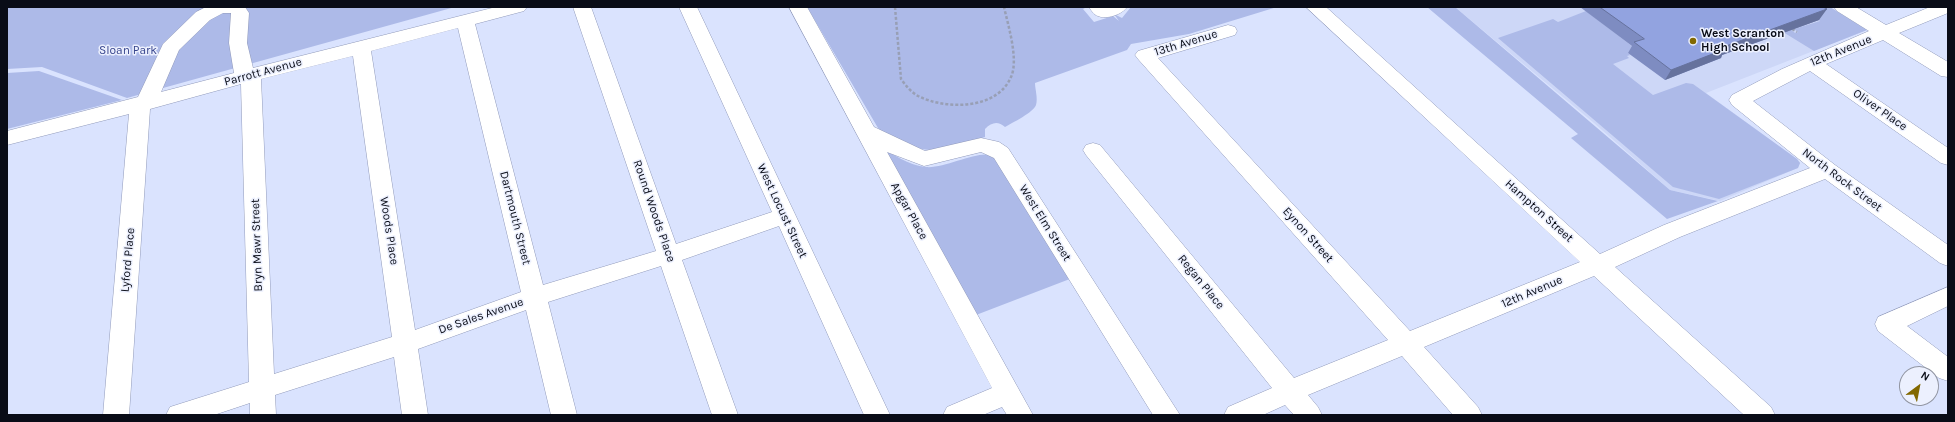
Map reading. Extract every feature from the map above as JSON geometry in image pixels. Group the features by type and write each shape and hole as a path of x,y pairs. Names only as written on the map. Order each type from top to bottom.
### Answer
{"street":[{"name":"Bryn Mawr Street","path":"143,104 170,48 203,16 220,7 237,8 240,13 238,43 248,76 263,415"},
{"name":"Parrott Avenue","path":"7,138 143,104 361,46 518,7"},
{"name":"Round Woods Place","path":"582,7 725,415"},
{"name":"West Locust Street","path":"688,7 877,415"},
{"name":"Apgar Place","path":"798,7 1020,415"},
{"path":"1098,7 1103,12 1118,7"},
{"name":"Hampton Street","path":"1315,7 1762,415"},
{"path":"1843,7 1948,71"},
{"name":"12th Avenue","path":"1739,100 1763,86 1812,63 1946,7"},
{"name":"Dartmouth Street","path":"466,20 564,415"},
{"name":"13th Avenue","path":"1145,55 1228,31"},
{"name":"Woods Place","path":"361,46 406,343 415,415"},
{"name":"Eynon Street","path":"1145,55 1407,344 1469,415"},
{"name":"Oliver Place","path":"1812,63 1948,158"},
{"name":"North Rock Street","path":"1739,100 1828,170 1948,257"},
{"name":"Lyford Place","path":"116,415 143,104"},
{"name":"West Elm Street","path":"866,132 906,152 924,158 982,146 992,147 1000,153 1167,415"},
{"name":"Regan Place","path":"1093,150 1309,415"},
{"name":"12th Avenue","path":"1237,415 1290,390 1407,344 1598,265 1672,231 1828,170"},
{"name":"De Sales Avenue","path":"179,415 406,343 535,297 670,255 784,216"},
{"path":"1948,296 1887,324 1948,372"},
{"path":"956,415 1008,393"}],"path":[{"path":"895,7 901,79 907,88 918,96 946,105 958,106 971,104 993,97 1011,80 1014,68 1004,7"},
{"path":"1792,29 1797,32"}],"shaded area":[{"path":"1455,7 1830,7 1867,30 1706,93 1797,159 1800,163 1798,168 1720,201 1670,190 1594,123"}],"green space":[{"name":"Sloan Park","path":"7,7 455,7 127,98 42,67 7,69"},
{"path":"807,7 1087,7 1083,9 1094,22 1113,16 1119,21 1114,14 1122,18 1131,7 1277,7 1189,34 1131,44 1127,50 1035,83 1037,97 1036,105 1031,111 1022,117 1005,127 997,123 990,125 985,129 985,137 946,149 930,150 917,148 907,144 882,132 878,128"},
{"path":"1427,7 1455,7 1670,190 1718,201 1667,219 1571,138 1578,134"},
{"path":"1814,7 1830,7 1867,30 1814,51 1783,32 1790,29 1795,33 1798,32 1794,29 1820,21 1806,11"},
{"path":"1586,11 1637,50 1628,53 1630,55 1627,56 1629,58 1613,64 1653,95 1686,83 1693,84 1797,159 1800,163 1798,168 1719,199 1673,187 1498,38 1553,19 1558,22"},
{"path":"39,71 122,100 7,129 7,73"},
{"path":"877,145 907,162 926,167 934,167 980,155 993,156 1075,277 976,315"}],"building":[{"name":"West Scranton High School","path":"1600,7 1823,7 1827,9 1726,46 1728,48 1671,70 1634,42 1644,39"}],"place":[{"name":"West Scranton High School","path":"1693,41"}]}
